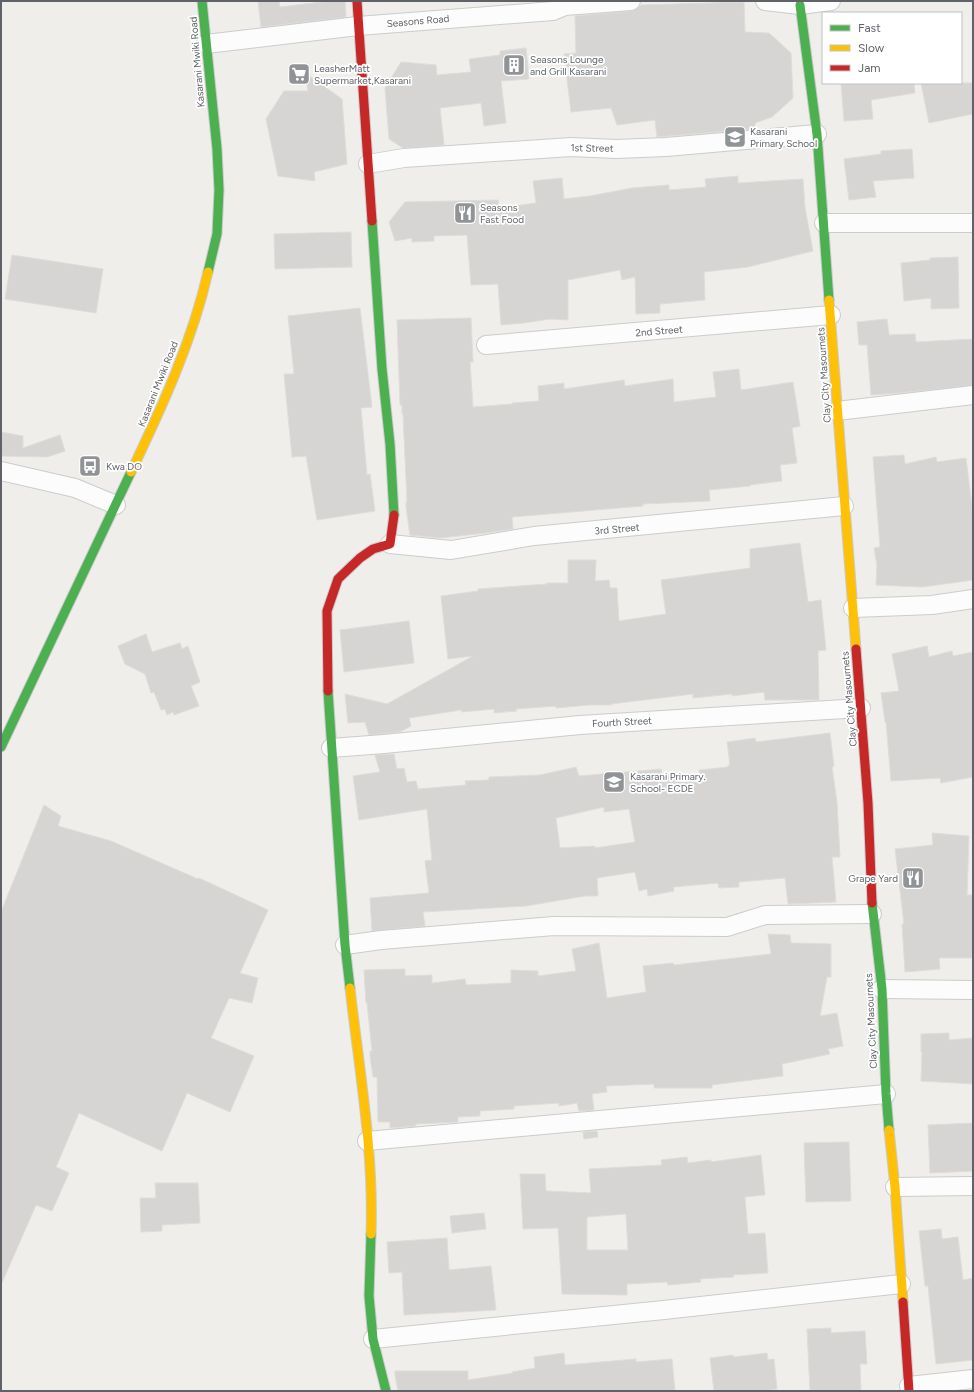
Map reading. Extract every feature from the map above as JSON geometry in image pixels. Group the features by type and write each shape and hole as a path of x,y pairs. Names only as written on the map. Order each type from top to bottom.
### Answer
{"street":[{"name":"Kasarani Mwiki Road","path":"1,747 157,417 185,347 203,295 217,234 219,190 217,149 202,1"},
{"path":"357,1 382,369 390,444 394,518 390,544 372,549 338,579 327,611 327,680 345,945 367,1140 372,1200 369,1296 373,1339 386,1391"},
{"name":"Seasons Road","path":"206,44 358,26 552,6 631,1"},
{"path":"765,1 800,5 831,1"},
{"name":"Clay City Masournets","path":"800,5 817,134 831,315 836,411 868,803 872,914 882,989 886,1094 895,1187 909,1388"},
{"name":"1st Street","path":"368,164 411,158 571,147 616,149 817,134"},
{"path":"824,223 973,223"},
{"name":"2nd Street","path":"486,345 831,315"},
{"path":"836,411 973,395"},
{"path":"1,471 75,488 116,505"},
{"name":"3rd Street","path":"390,544 451,550 534,536 844,506"},
{"path":"853,608 932,605 973,599"},
{"name":"Fourth Street","path":"331,748 580,725 861,708"},
{"path":"345,945 381,940 554,926 727,926 765,915 872,914"},
{"path":"882,989 973,990"},
{"path":"367,1140 886,1094"},
{"path":"895,1187 973,1186"},
{"path":"373,1339 664,1310 901,1284"},
{"path":"909,1388 973,1379"}],"building":[{"path":"258,1 279,1 280,7 330,1 345,1 346,17 261,27"},
{"path":"744,2 745,32 769,33 791,53 793,98 772,117 755,123 755,128 657,137 655,120 617,125 611,108 571,112 564,54 576,53 575,16 632,11 641,5"},
{"path":"526,48 529,79 501,81 506,123 484,126 481,103 440,108 444,145 403,148 389,139 385,88 401,62 436,65 437,75 471,72 469,59 500,55 500,51"},
{"path":"305,73 342,99 347,164 314,172 315,181 278,176 266,119 284,91 308,91"},
{"path":"973,83 973,114 929,123 921,84"},
{"path":"841,84 914,84 915,93 871,100 873,119 844,121"},
{"path":"912,149 914,178 873,181 876,197 849,200 844,159 881,154 881,151"},
{"path":"738,176 738,183 803,179 805,208 813,251 748,267 704,272 705,300 660,304 660,313 636,314 635,277 622,280 620,270 568,280 568,320 550,319 501,325 498,284 471,285 467,235 434,236 434,241 412,242 412,238 395,241 389,222 405,202 498,200 499,208 536,203 533,181 562,178 564,199 632,188 669,185 669,190 706,187 705,179"},
{"path":"351,232 352,267 275,269 274,234"},
{"path":"12,255 103,269 96,313 5,299"},
{"path":"958,257 959,308 931,309 931,298 904,301 901,263 930,260 930,258"},
{"path":"360,308 372,407 361,408 367,475 370,474 375,511 317,520 306,456 292,457 284,374 294,374 288,316"},
{"path":"471,318 473,362 470,362 473,407 539,401 538,386 564,383 564,389 624,380 625,386 673,379 674,402 716,397 713,372 739,369 741,390 793,382 800,426 792,428 797,463 780,465 782,481 709,490 710,501 643,504 643,506 512,517 513,529 486,533 440,538 410,535 406,507 403,414 402,405 400,405 397,320"},
{"path":"887,319 889,335 915,334 916,342 973,339 973,385 871,395 867,345 859,345 857,322"},
{"path":"1,432 23,436 23,448 60,435 65,451 47,457 1,456"},
{"path":"904,455 905,464 936,457 937,462 966,458 973,513 973,580 922,587 876,585 877,566 874,548 880,547 873,457"},
{"path":"800,543 808,602 821,600 826,650 818,651 819,700 765,700 764,692 732,696 732,694 693,698 693,694 611,705 556,708 556,706 516,709 517,711 494,713 494,709 462,712 461,710 409,718 411,726 400,732 369,735 365,722 348,723 345,694 387,704 473,656 448,659 441,596 478,591 478,589 547,583 568,583 568,560 596,560 595,581 609,580 610,588 617,588 619,621 666,614 661,580 750,568 750,549"},
{"path":"409,621 414,663 344,672 340,630"},
{"path":"146,634 152,652 180,643 182,649 188,646 200,682 191,686 199,706 174,715 173,712 167,715 165,709 161,710 154,692 151,693 145,674 125,664 118,646"},
{"path":"927,646 929,657 952,651 953,656 973,652 973,777 941,783 940,778 891,781 886,722 881,693 899,691 892,654"},
{"path":"830,733 834,766 832,767 837,802 840,857 832,857 836,902 788,904 785,878 739,882 739,887 719,888 718,883 673,887 674,891 648,896 647,889 639,891 635,872 597,878 598,896 585,896 526,906 423,912 425,926 372,931 370,898 429,893 425,861 432,860 427,809 359,820 353,776 380,772 375,755 394,754 397,769 404,768 407,782 416,781 418,789 466,785 465,781 489,780 489,777 540,775 576,767 579,776 661,769 662,774 700,779 699,770 728,767 728,765 730,765 727,742 755,738 756,742","holes":["604,807 604,812 629,809 635,842 595,848 595,846 560,848 556,818"]},
{"path":"44,805 61,816 58,826 111,841 198,879 199,878 268,910 240,973 258,978 252,1003 229,998 211,1038 254,1056 230,1112 187,1093 162,1151 79,1113 56,1167 69,1173 52,1211 36,1205 1,1285 1,912"},
{"path":"932,833 969,836 967,895 973,895 973,958 939,958 940,969 905,972 902,924 904,924 895,849 933,845"},
{"path":"768,934 790,935 791,943 831,944 831,977 827,977 820,1016 837,1013 843,1046 828,1049 830,1054 782,1064 783,1076 712,1085 712,1088 654,1088 654,1084 606,1086 607,1092 592,1094 594,1110 579,1111 577,1103 559,1106 559,1103 514,1106 514,1109 480,1111 480,1116 458,1117 458,1122 416,1124 416,1126 390,1128 390,1122 378,1122 377,1077 373,1077 370,1056 370,1051 372,1051 366,1003 364,970 405,969 405,976 432,975 432,983 465,979 466,985 511,983 511,970 538,971 538,976 576,971 572,949 599,943 607,998 646,992 643,966 673,963 674,965 771,954"},
{"path":"949,1033 949,1040 973,1038 973,1084 921,1081 921,1034"},
{"path":"973,1123 973,1171 930,1173 928,1125"},
{"path":"597,1131 598,1137 584,1139 583,1132"},
{"path":"849,1142 851,1201 806,1202 804,1143"},
{"path":"761,1155 765,1195 745,1197 748,1234 765,1233 768,1273 733,1275 734,1277 700,1279 701,1282 668,1285 667,1282 627,1284 627,1295 562,1294 558,1228 523,1229 520,1174 545,1174 546,1191 591,1193 589,1169 662,1165 661,1160 687,1157 688,1163 711,1160 711,1162","holes":["626,1214 628,1250 587,1250 587,1217"]},
{"path":"155,1183 198,1183 200,1223 162,1225 162,1231 141,1232 140,1198 156,1198"},
{"path":"484,1213 486,1229 452,1233 450,1216"},
{"path":"941,1229 942,1239 958,1237 963,1280 973,1278 973,1360 936,1364 928,1286 925,1286 919,1231"},
{"path":"447,1238 449,1270 491,1266 496,1310 404,1315 402,1272 389,1273 387,1242"},
{"path":"831,1328 831,1333 865,1331 867,1364 860,1364 861,1391 810,1391 807,1329"},
{"path":"564,1353 565,1365 636,1359 636,1362 672,1359 675,1391 398,1391 395,1375 395,1371 468,1371 468,1380 535,1368 534,1357"},
{"path":"767,1353 768,1360 774,1359 777,1389 764,1391 714,1391 710,1358"}],"traffic: fast":[{"path":"202,1 217,149 219,190 217,234 208,272"},
{"path":"800,5 817,134 829,300"},
{"path":"372,221 382,369 390,444 394,515"},
{"path":"1,747 131,472"},
{"path":"328,691 345,945 350,988"},
{"path":"872,903 882,989 886,1094 889,1130"},
{"path":"371,1234 369,1296 373,1339 386,1391"}],"traffic: slow":[{"path":"131,472 165,399 185,349 194,324 208,272"},
{"path":"829,300 856,649"},
{"path":"350,988 368,1141 371,1234"},
{"path":"889,1130 895,1187 903,1302"}],"traffic: jam":[{"path":"357,1 372,221"},
{"path":"328,691 327,611 338,579 360,558 373,549 390,544 394,515"},
{"path":"856,649 868,803 872,903"},
{"path":"903,1302 909,1391"}],"place":[{"name":"Seasons Lounge and Grill Kasarani","path":"514,65"},
{"name":"LeasherMatt Supermarket,Kasarani","path":"299,74"},
{"name":"Kasarani Primary School","path":"735,137"},
{"name":"Seasons Fast Food","path":"465,213"},
{"name":"Kwa DO","path":"90,466"},
{"name":"Kasarani Primary. School- ECDE","path":"614,782"},
{"name":"Grape Yard","path":"913,878"}]}
